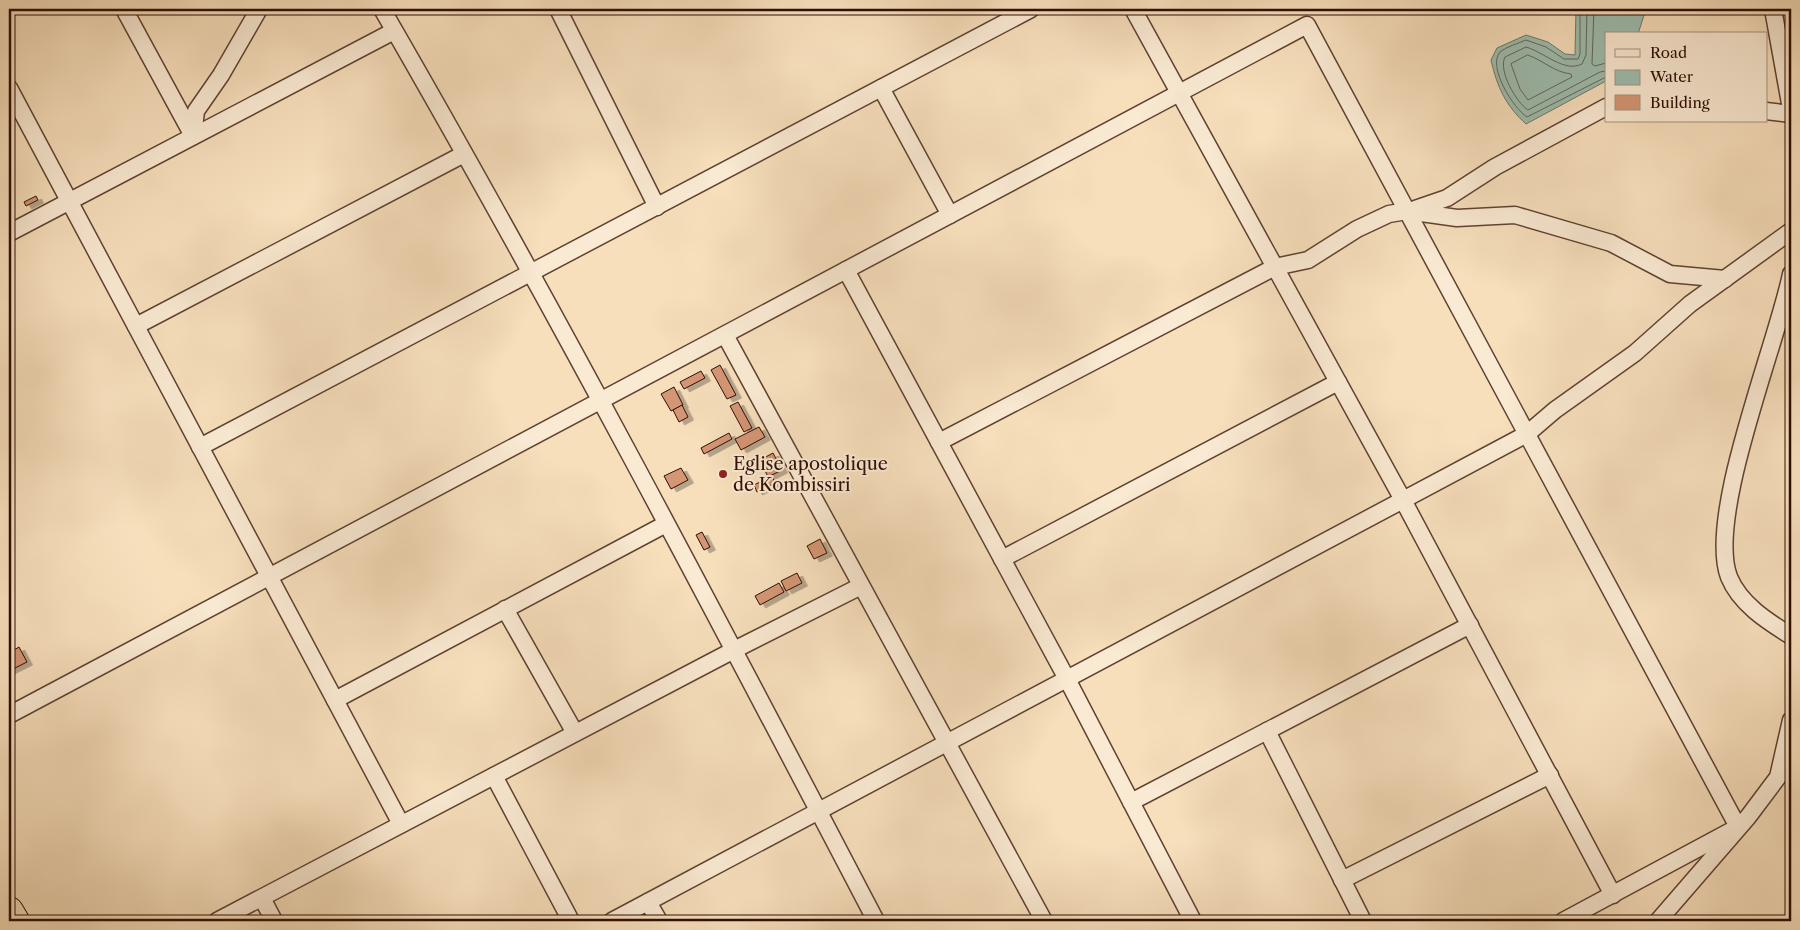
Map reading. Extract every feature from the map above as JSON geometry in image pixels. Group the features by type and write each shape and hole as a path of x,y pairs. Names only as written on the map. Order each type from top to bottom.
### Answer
{"highway":[{"path":"9,911 14,921"}],"street":[{"path":"124,9 193,136"},
{"path":"193,136 196,111 221,75 258,9"},
{"path":"382,9 464,154 666,524 876,921"},
{"path":"558,9 657,206"},
{"path":"200,447 1031,9"},
{"path":"1133,9 1403,500 1613,894"},
{"path":"1773,9 1791,109"},
{"path":"9,715 1307,25 1738,827"},
{"path":"9,234 394,30"},
{"path":"9,88 402,824"},
{"path":"881,88 950,214"},
{"path":"939,442 1275,267 1308,260 1357,229 1389,214 1407,211 1447,198 1495,167 1605,109"},
{"path":"1768,111 1791,114"},
{"path":"136,326 464,154"},
{"path":"1407,211 1457,218 1515,215 1611,243 1670,274 1725,279"},
{"path":"612,921 1527,434 1554,410 1636,352 1690,304 1791,231"},
{"path":"846,270 1067,679 1193,921"},
{"path":"1791,274 1786,301 1742,450 1726,516 1723,546 1729,576 1743,601 1791,636"},
{"path":"725,334 1044,921"},
{"path":"1002,559 1338,382"},
{"path":"335,700 666,524"},
{"path":"217,921 734,650 861,586"},
{"path":"505,609 575,733"},
{"path":"1131,802 1470,625"},
{"path":"1778,777 1791,720"},
{"path":"1267,730 1363,921"},
{"path":"1658,921 1778,777 1791,766"},
{"path":"1342,880 1550,775"},
{"path":"494,776 571,921"},
{"path":"1564,921 1738,827"},
{"path":"262,898 274,921"},
{"path":"648,902 659,921"}],"water":[{"path":"1576,9 1646,9 1639,32 1605,32 1605,82 1526,124 1508,103 1496,79 1491,60 1497,48 1526,35 1548,42 1565,54 1575,55"}],"building":[{"path":"36,196 38,200 26,206 24,202"},
{"path":"720,365 736,395 727,399 711,370"},
{"path":"701,371 705,378 684,389 680,382"},
{"path":"674,387 683,405 671,411 661,394"},
{"path":"738,402 752,428 744,432 730,406"},
{"path":"682,405 688,417 679,422 673,410"},
{"path":"759,427 765,437 741,450 735,439"},
{"path":"729,433 732,439 704,454 701,448"},
{"path":"773,453 782,470 768,477 760,460"},
{"path":"681,468 688,480 671,489 664,476"},
{"path":"772,476 775,483 757,492 754,485"},
{"path":"702,532 710,547 704,550 696,535"},
{"path":"820,539 827,553 814,559 807,546"},
{"path":"797,573 802,583 786,591 781,581"},
{"path":"779,583 784,592 760,605 755,596"},
{"path":"19,647 27,662 9,671 9,653"}],"place":[{"name":"Eglise apostolique de Kombissiri","path":"723,474"}]}
